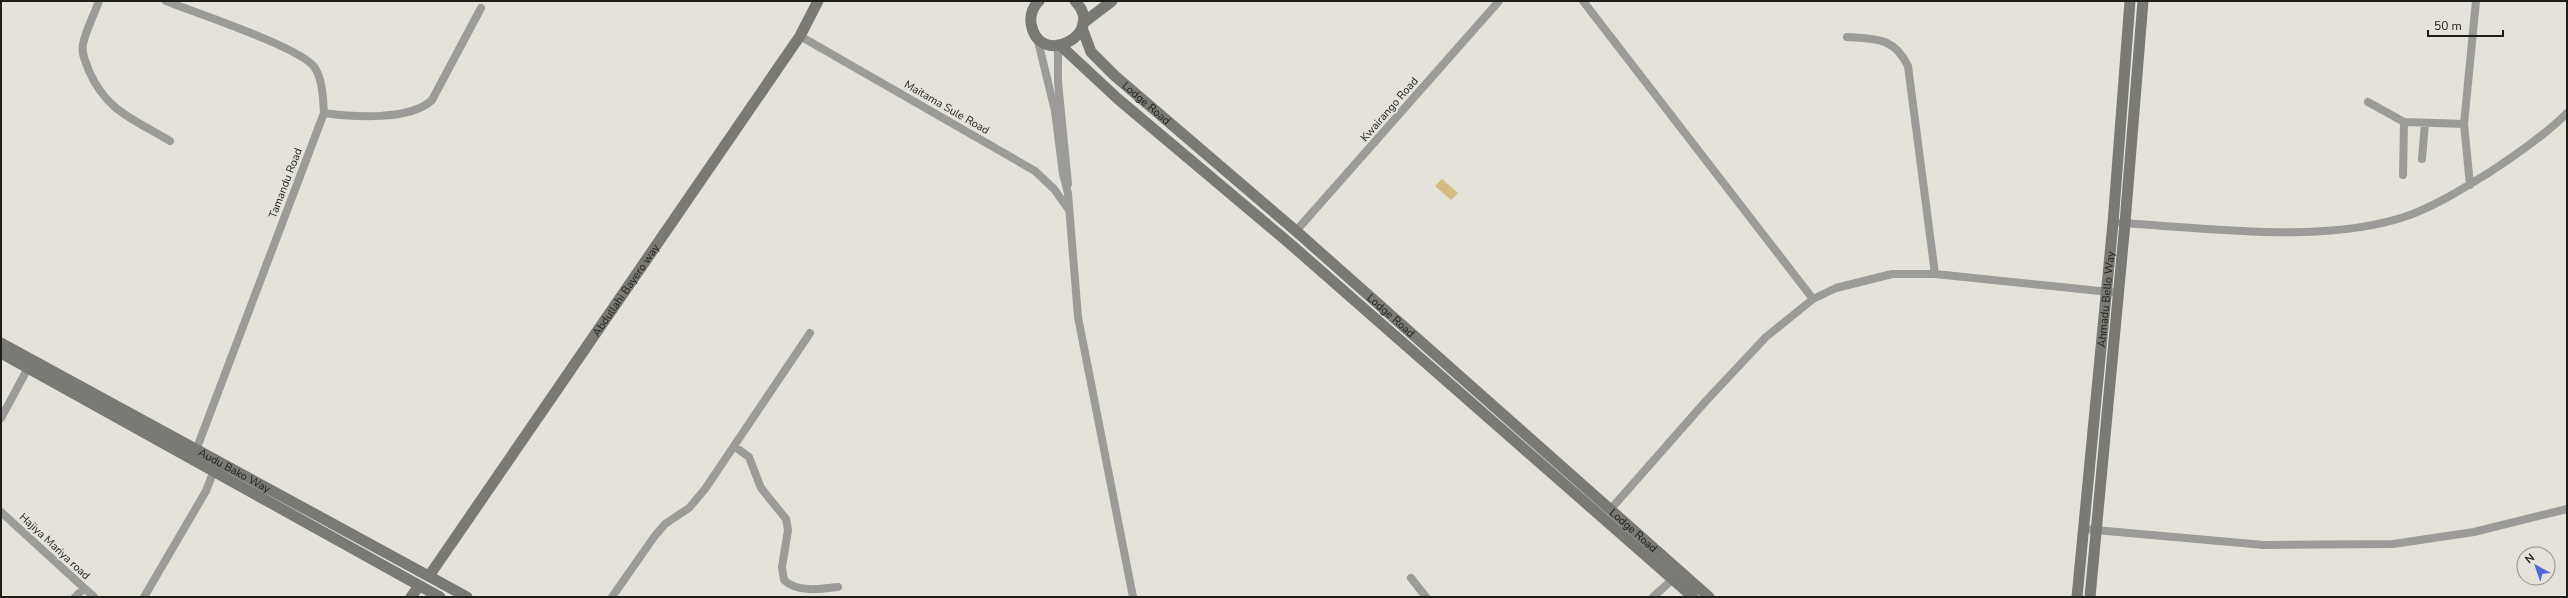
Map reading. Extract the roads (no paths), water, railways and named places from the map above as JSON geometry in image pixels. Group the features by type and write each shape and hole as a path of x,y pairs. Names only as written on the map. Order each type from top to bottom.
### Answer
{"street":[{"path":"99,1 83,45 84,57 98,90 106,101 119,111 170,141"},
{"name":"Tamandu Road","path":"166,1 296,52 315,68 322,92 324,113 194,454"},
{"name":"Abdullahi Bayero way","path":"429,576 800,36 818,1"},
{"path":"1033,1 1031,26 1037,37 1055,111 1063,174 1068,193 1078,317 1133,597"},
{"path":"1031,13 1039,1"},
{"name":"Kwairango Road","path":"1296,231 1499,1"},
{"path":"1582,1 1813,300"},
{"name":"Ahmadu Bello Way","path":"2077,597 2113,223 2130,1"},
{"name":"Ahmadu Bello Way","path":"2090,597 2119,292 2143,1"},
{"path":"2470,185 2464,124 2476,1"},
{"path":"1037,37 1046,44 1059,46 1074,40 1082,26 1109,4"},
{"path":"1078,5 1109,4"},
{"name":"Lodge Road","path":"1078,5 1082,26 1091,52 1115,76 1296,231 1709,597"},
{"path":"324,113 359,118 426,106 432,100 481,8"},
{"name":"Maitama Sule Road","path":"800,36 1036,171 1054,189 1070,212"},
{"path":"1847,37 1890,42 1902,53 1908,66 1935,274"},
{"path":"1059,46 1058,82 1069,172 1068,193"},
{"name":"Lodge Road","path":"1059,46 1118,99 1288,242 1693,597"},
{"path":"2368,102 2404,122 2464,124"},
{"path":"2113,223 2241,231 2302,231 2367,226 2409,215 2440,203 2505,162 2567,113"},
{"path":"2403,175 2404,122"},
{"path":"2422,159 2425,123"},
{"path":"1610,510 1705,402 1766,337 1813,300 1836,288 1865,279 1892,274 1935,274 2106,292 2119,292"},
{"path":"612,597 654,537 665,524 695,502 810,334"},
{"name":"Audu Bako Way","path":"1,343 194,454 214,470 440,597"},
{"name":"Audu Bako Way","path":"1,354 467,597"},
{"path":"1,418 28,368"},
{"path":"734,446 749,457 761,488 786,519 788,530 782,567 784,580 794,586 814,589 838,587"},
{"path":"144,597 206,491 214,470"},
{"path":"2084,529 2264,545 2393,544 2474,532 2567,509"},
{"name":"Hajiya Mariya road","path":"1,512 94,597"},
{"path":"1411,578 1426,597"},
{"path":"1652,597 1673,579"},
{"path":"411,597 419,586"},
{"path":"75,597 84,588"}]}
